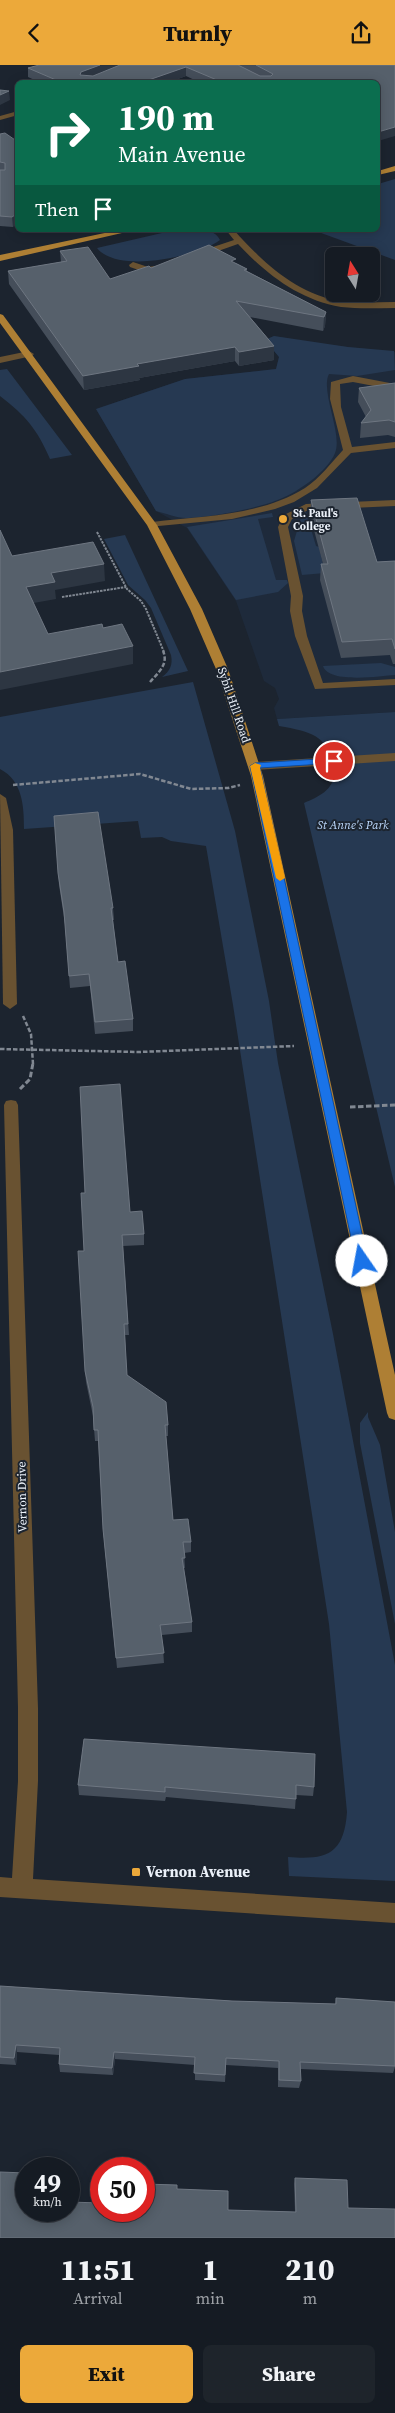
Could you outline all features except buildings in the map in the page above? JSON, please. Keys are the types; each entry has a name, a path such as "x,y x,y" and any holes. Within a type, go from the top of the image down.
{"main road":[{"path":"380,172 395,168"},
{"path":"0,258 122,232"},
{"name":"Sybil Hill Road","path":"0,317 29,354 152,525 209,637 228,683 255,766 395,1413"}],"street":[{"path":"0,118 15,114"},
{"path":"232,232 260,263 275,275 328,301 341,304 395,305"},
{"path":"186,259 239,241"},
{"path":"133,265 147,270 168,266"},
{"path":"0,360 29,354"},
{"path":"348,450 338,416 334,389 336,382 353,379 395,387"},
{"path":"152,525 206,519 282,504 309,489 348,450 395,445"},
{"path":"395,503 306,507 288,517 283,527 298,596 296,611 301,635 319,687 395,683"},
{"path":"255,766 395,757"},
{"path":"0,798 7,830 10,1004"},
{"name":"Vernon Drive","path":"11,1105 28,1708 28,1790 22,1888"},
{"path":"0,1887 395,1913"}],"path":[{"path":"97,532 126,587 146,609 165,655 166,661 163,667 150,682"},
{"path":"62,597 126,587"},
{"path":"9,785 140,774 192,789 228,788 244,785"},
{"path":"10,1004 13,1009 28,1019 31,1026 32,1048 32,1073 29,1081 16,1092 11,1105"},
{"path":"0,1049 32,1048 88,1051 230,1050 316,1044"},
{"path":"330,1109 376,1104 395,1105"}],"shaded area":[{"name":"St. Paul's College","path":"274,336 320,344 395,352 395,712 277,719 274,708 279,699 275,688 264,681 236,601 187,528 156,511 96,409 185,379 276,369 279,357 265,340"}],"green space":[{"path":"395,179 395,260 380,255 380,247 359,247 318,232 380,232 380,183"},
{"path":"166,232 212,232 220,240 194,252 157,260 121,260 107,256 97,248"},
{"path":"274,336 348,347 394,351 395,370 357,376 329,374 327,391 336,435 337,445 335,453 319,474 295,491 260,506 196,518 182,518 156,511 96,409 185,379 276,369 279,357 265,340"},
{"path":"7,369 72,455 50,459 30,424 0,396 0,370"},
{"path":"306,512 316,546 319,547 325,573 302,575 294,541 302,514"},
{"path":"272,513 273,517 258,519 276,580 287,580 288,583 278,592 236,600 187,527"},
{"path":"125,535 188,671 162,677 170,667 172,662 171,655 151,608 128,585 104,539"},
{"path":"381,663 395,667 395,675 344,677 327,672 323,666"},
{"path":"193,682 235,831 395,1665 395,1881 289,1876 288,1857 301,1858 323,1855 331,1852 337,1846 342,1838 347,1812 329,1624 233,1005 206,846 171,841 162,837 141,838 138,821 24,829 21,795 18,787 8,774 0,769 0,717"},
{"name":"St Anne's Park","path":"395,712 395,1187 304,803 324,792 331,784 334,773 338,771 334,759 324,743 310,734 279,726 277,719"},
{"path":"368,1412 368,1417 380,1445 395,1532 395,1624 360,1443 360,1423"}],"slow traffic":[{"path":"257,765 255,766 280,878"}],"place":[{"name":"St. Paul's College","path":"283,519"},
{"name":"Vernon Avenue","path":"136,1872"}],"route":[{"path":"334,761 255,766 283,888 362,1261"}]}
